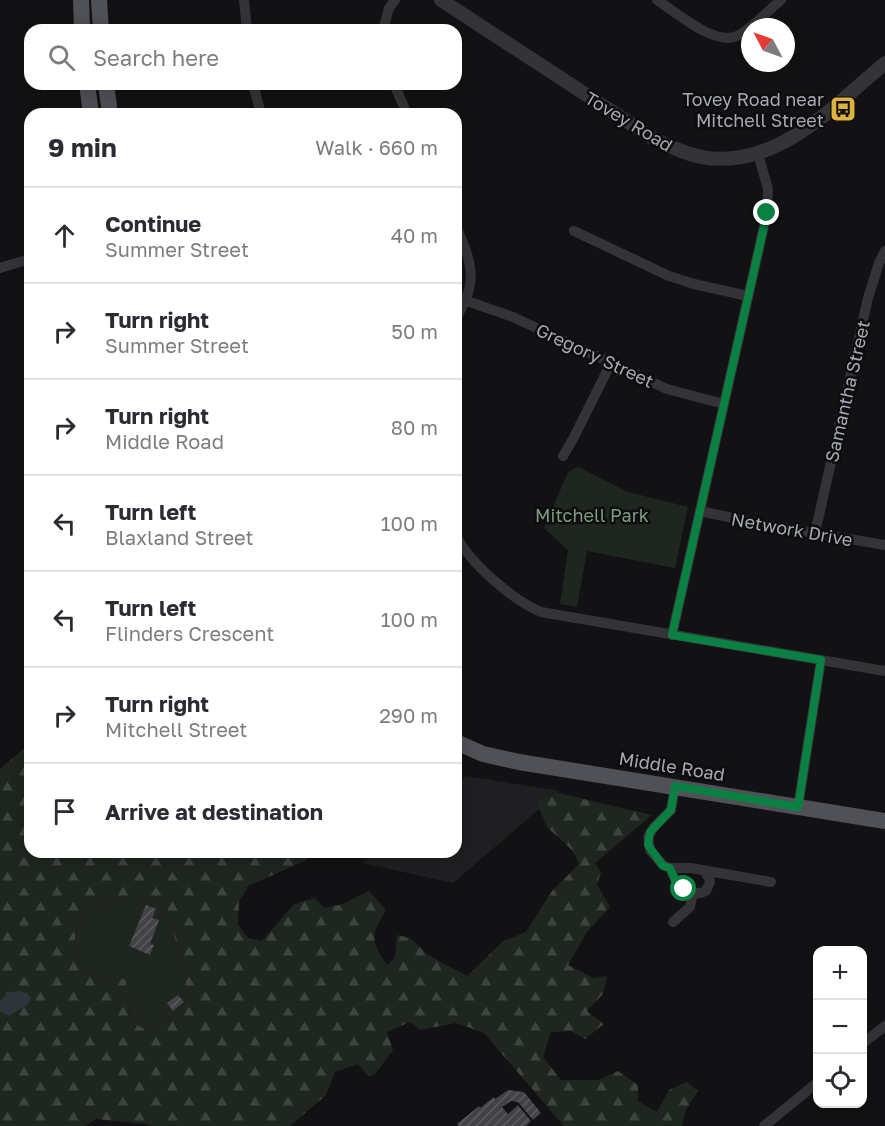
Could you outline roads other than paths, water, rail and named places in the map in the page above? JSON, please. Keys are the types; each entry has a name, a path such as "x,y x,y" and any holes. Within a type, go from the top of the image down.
{"main road":[{"path":"81,0 82,24"},
{"path":"99,0 101,24"},
{"path":"88,90 90,108"},
{"path":"107,90 109,108"},
{"name":"Middle Road","path":"462,745 483,754 519,762 885,821"}],"street":[{"path":"244,0 246,24"},
{"path":"384,24 389,8 395,0"},
{"name":"Tovey Road","path":"441,0 654,139 682,152 708,158 758,154 784,142 808,127 885,63"},
{"path":"657,0 711,35 724,39 737,36 781,0"},
{"path":"255,90 259,108"},
{"path":"397,90 404,108"},
{"path":"672,635 767,213 768,189 758,154"},
{"path":"574,231 669,276 748,296"},
{"path":"462,240 467,252 471,275 467,301 462,309"},
{"name":"Samantha Street","path":"815,533 868,298 885,251"},
{"path":"0,268 24,261"},
{"name":"Gregory Street","path":"467,301 513,317 667,389 724,404"},
{"path":"563,456 611,363"},
{"name":"Network Drive","path":"700,511 885,545"},
{"path":"462,544 472,560 526,606 540,612 885,671"},
{"path":"798,807 821,660"},
{"path":"675,786 671,810 654,826 648,837 650,850 663,866 771,882"},
{"path":"670,868 678,884 693,893 701,893 708,887 709,878 704,871"},
{"path":"673,921 690,907 693,893"},
{"path":"867,1040 885,1026"},
{"path":"764,1126 813,1086"}],"place":[{"name":"Tovey Road near Mitchell Street","path":"843,109"}],"park label":[{"name":"Mitchell Park","path":"592,515"}]}
